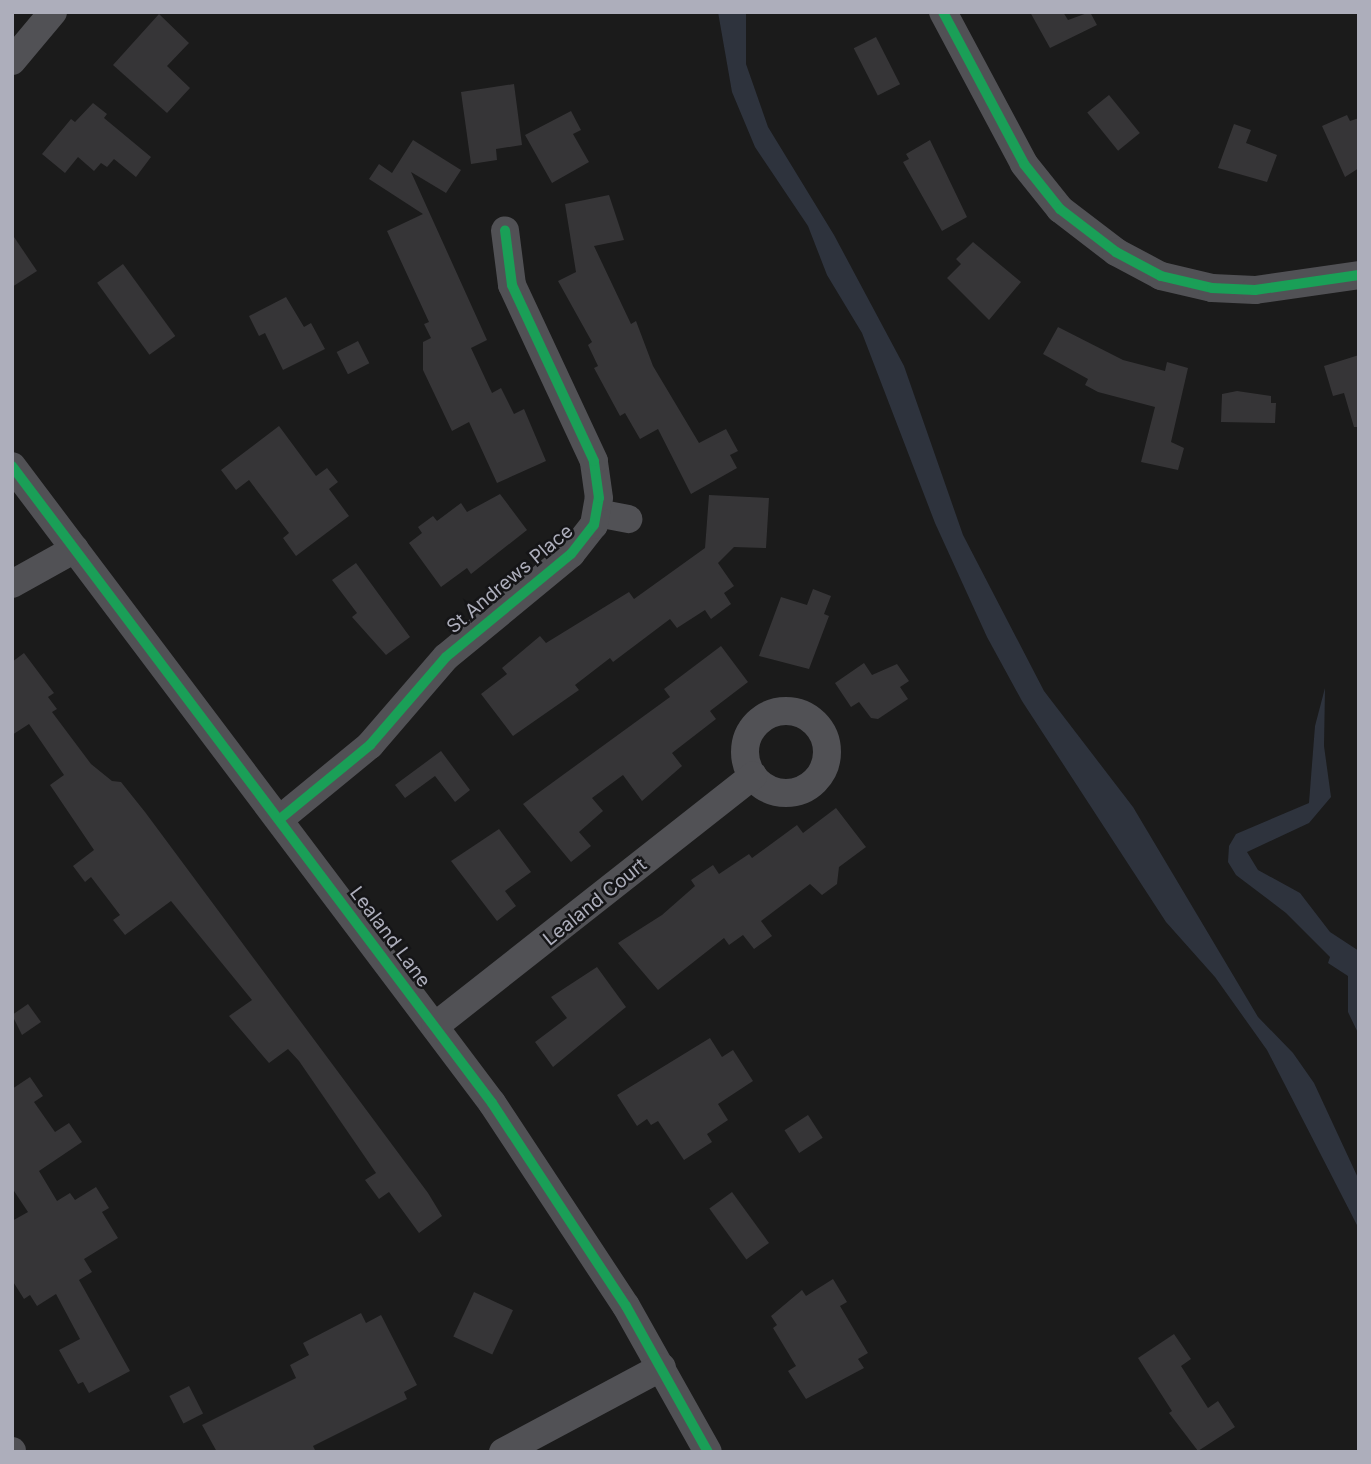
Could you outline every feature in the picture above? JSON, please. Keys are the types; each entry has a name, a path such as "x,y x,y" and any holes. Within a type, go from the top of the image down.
{"street":[{"path":"12,61 52,12"},
{"path":"943,12 1032,175 1060,209 1116,253 1161,276 1212,288 1255,290 1359,275"},
{"path":"505,230 512,285 594,461 597,513 628,519"},
{"name":"Lealand Lane","path":"12,466 435,1026 537,1169 662,1367 708,1452"},
{"name":"St Andrews Place","path":"279,819 370,745 446,657 571,554 589,535 597,513"},
{"path":"12,584 75,549"},
{"name":"Lealand Court","path":"435,1026 753,776"},
{"path":"503,1452 662,1367"}],"shaded area":[{"path":"718,12 746,12 746,64 768,127 834,235 904,366 963,535 1044,691 1133,807 1258,1017 1293,1053 1314,1083 1359,1180 1359,1229 1267,1050 1215,977 1166,922 1022,701 987,637 935,523 862,333 827,275 808,226 755,147 732,92"},
{"path":"1325,688 1324,746 1331,797 1309,823 1247,852 1258,870 1300,893 1330,932 1359,951 1359,1035 1348,1012 1348,976 1328,963 1330,957 1286,913 1236,875 1228,862 1229,846 1236,834 1309,803 1315,726"}],"building":[{"path":"1030,12 1063,12 1068,20 1090,12 1097,25 1050,48"},
{"path":"159,14 189,43 167,66 190,88 167,113 113,65"},
{"path":"876,37 900,84 878,96 854,48"},
{"path":"514,84 522,145 496,149 497,160 471,164 461,92"},
{"path":"1109,95 1140,133 1118,151 1087,113"},
{"path":"93,103 107,114 104,118 151,157 136,177 114,159 107,167 101,163 94,171 78,157 65,173 42,154 71,119 75,122"},
{"path":"571,111 581,130 573,134 589,162 552,183 525,135"},
{"path":"1347,115 1350,121 1359,118 1359,168 1345,177 1322,126"},
{"path":"1234,124 1251,130 1246,143 1277,155 1267,182 1218,168"},
{"path":"413,140 461,170 446,193 411,172 487,340 471,348 492,393 501,388 514,414 524,409 546,461 497,483 469,422 452,431 423,370 423,342 431,338 424,324 429,322 387,231 423,214 369,179 379,164 392,173"},
{"path":"930,140 967,217 942,231 903,162 909,159 906,154"},
{"path":"609,195 624,240 594,246 631,324 636,321 653,366 699,443 726,429 738,451 730,455 737,468 691,494 658,429 640,439 625,413 620,416 594,368 598,366 588,345 592,342 558,281 576,272 565,204"},
{"path":"12,234 37,271 12,287"},
{"path":"973,242 1021,282 989,320 947,278 961,264 956,259"},
{"path":"123,264 175,336 149,355 97,283"},
{"path":"286,297 304,327 311,323 325,349 283,370 265,333 259,336 249,316"},
{"path":"1058,327 1123,360 1165,371 1167,362 1188,368 1171,442 1184,448 1178,470 1141,462 1155,407 1098,392 1085,385 1088,379 1043,354"},
{"path":"358,341 369,363 348,374 337,352"},
{"path":"1359,355 1359,427 1354,427 1344,393 1333,396 1324,366"},
{"path":"1237,391 1271,396 1271,403 1276,403 1275,423 1221,422 1222,394"},
{"path":"279,426 316,476 327,468 338,482 329,489 349,516 296,556 283,538 289,533 249,480 236,490 221,470"},
{"path":"500,494 527,530 471,574 467,568 441,587 409,543 422,533 418,527 433,516 437,521 461,503 467,512"},
{"path":"709,495 769,498 766,548 734,547 718,563 734,586 724,593 731,604 711,619 705,610 677,628 670,619 613,662 610,658 575,685 579,690 513,736 481,694 507,674 502,668 540,636 546,643 629,592 634,599 705,548"},
{"path":"356,563 410,637 386,655 352,617 357,613 332,580"},
{"path":"813,589 831,596 824,614 829,616 809,669 759,656 781,597 807,605"},
{"path":"721,646 748,682 710,711 716,719 672,753 682,766 642,801 623,775 592,798 603,811 579,832 591,846 571,862 523,804 670,697 664,689"},
{"path":"24,653 54,693 48,697 57,709 52,712 91,764 112,781 121,782 145,812 428,1193 442,1216 419,1233 389,1192 379,1199 365,1180 376,1173 299,1061 288,1049 269,1063 229,1016 252,1000 171,901 125,935 113,920 120,915 91,877 85,882 73,866 94,850 50,785 64,775 29,724 12,735 12,662"},
{"path":"864,663 872,675 897,664 909,681 900,687 908,699 878,719 871,718 859,702 851,707 835,683"},
{"path":"441,751 470,790 455,802 435,776 405,798 395,785"},
{"path":"836,808 866,847 839,867 837,884 822,895 810,884 761,921 772,936 754,949 743,935 729,945 724,938 658,990 618,943 662,915 695,886 691,880 713,865 719,874 749,854 752,858 797,825 803,833"},
{"path":"499,829 531,872 505,891 516,906 497,921 451,861"},
{"path":"597,967 626,1007 553,1067 535,1042 567,1018 551,997"},
{"path":"28,1004 41,1022 22,1035 12,1015"},
{"path":"710,1038 722,1057 733,1050 753,1081 718,1104 728,1120 707,1134 712,1142 684,1160 658,1121 651,1125 647,1119 637,1126 617,1095"},
{"path":"30,1077 43,1096 34,1102 55,1132 69,1123 82,1142 39,1171 57,1201 70,1193 75,1200 96,1187 109,1208 102,1212 118,1238 84,1259 92,1272 79,1280 130,1371 89,1393 83,1382 78,1384 59,1350 80,1339 56,1294 37,1306 30,1295 24,1299 12,1280 12,1221 28,1212 12,1188 12,1089"},
{"path":"808,1115 823,1138 799,1153 785,1130"},
{"path":"732,1192 769,1243 746,1259 709,1208"},
{"path":"833,1279 847,1302 840,1306 868,1353 858,1359 864,1368 806,1399 788,1371 796,1366 773,1328 777,1325 771,1316 802,1290 806,1296"},
{"path":"474,1292 513,1310 492,1355 453,1336"},
{"path":"361,1313 366,1323 381,1315 417,1385 404,1392 407,1399 313,1446 316,1452 217,1452 202,1425 296,1378 290,1365 309,1355 303,1343"},
{"path":"1174,1334 1191,1359 1181,1366 1208,1408 1218,1401 1235,1427 1198,1451 1169,1413 1172,1411 1138,1358"},
{"path":"189,1386 203,1414 183,1424 169,1396"}],"cycle path":[{"path":"943,12 1024,164 1060,209 1116,252 1161,276 1212,288 1255,290 1359,275"},
{"path":"280,819 370,745 446,657 571,554 594,525 599,498 594,461 512,285 505,230"},
{"path":"12,466 492,1103 626,1306 708,1452"}]}
